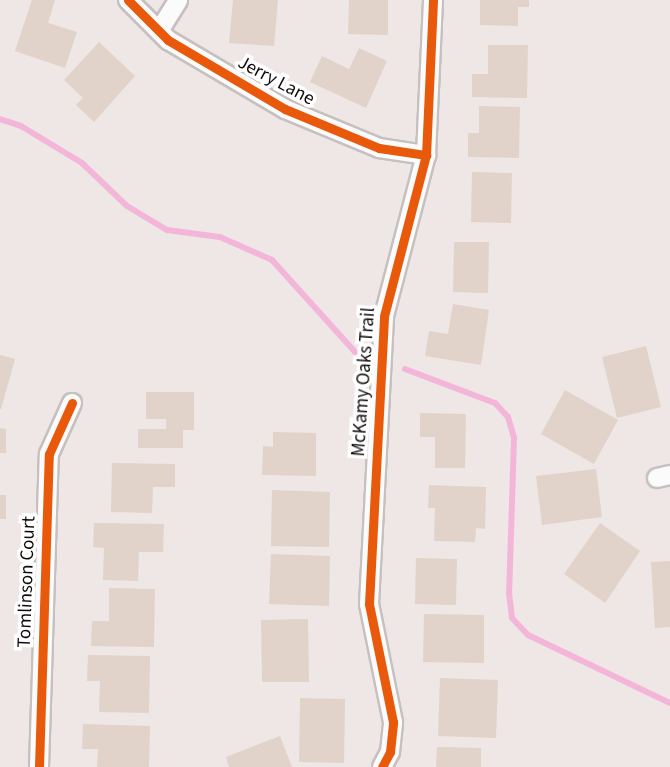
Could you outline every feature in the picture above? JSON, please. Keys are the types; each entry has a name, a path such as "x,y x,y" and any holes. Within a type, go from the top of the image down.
{"street":[{"name":"Jerry Lane","path":"128,0 159,31 285,109 379,148 426,155"},
{"path":"159,31 178,0"},
{"name":"McKamy Oaks Trail","path":"382,767 390,752 393,722 369,604 384,316 393,269 415,211 426,155 433,0"},
{"name":"Tomlinson Court","path":"39,767 49,454 72,403"}],"building":[{"path":"32,0 55,0 48,23 77,32 65,68 15,51"},
{"path":"233,0 278,0 274,46 229,43"},
{"path":"349,0 388,0 388,35 348,34"},
{"path":"480,0 529,0 529,7 518,7 518,26 480,25"},
{"path":"99,42 135,76 94,122 76,105 83,98 64,80"},
{"path":"488,45 528,45 527,98 472,97 472,74 488,74"},
{"path":"359,48 387,61 366,108 310,82 322,56 349,69"},
{"path":"479,106 520,107 519,158 468,157 468,133 479,133"},
{"path":"472,172 512,173 511,223 471,222"},
{"path":"454,242 489,242 488,293 453,292"},
{"path":"453,304 489,310 481,365 425,356 429,331 448,334"},
{"path":"646,346 661,407 617,418 602,357"},
{"path":"0,355 15,359 1,409 0,409"},
{"path":"565,390 618,420 594,464 541,434"},
{"path":"146,392 194,392 194,430 183,430 183,448 138,448 138,429 166,429 166,419 146,419"},
{"path":"420,413 466,414 465,468 435,468 435,437 420,437"},
{"path":"0,428 6,429 6,453 0,453"},
{"path":"273,432 316,433 316,476 262,475 263,446 273,447"},
{"path":"112,463 175,464 175,487 153,487 152,513 111,512"},
{"path":"596,469 602,517 542,525 536,476"},
{"path":"429,485 486,487 485,529 476,528 475,542 434,541 435,508 428,508"},
{"path":"272,490 330,492 329,547 271,546"},
{"path":"0,495 6,495 6,519 0,519"},
{"path":"94,523 164,524 163,552 139,552 138,581 103,580 104,548 93,547"},
{"path":"600,523 640,551 605,603 564,574"},
{"path":"271,554 330,556 329,606 269,604"},
{"path":"416,558 457,559 456,605 415,604"},
{"path":"670,561 670,627 655,628 651,562"},
{"path":"109,588 155,589 154,647 91,646 92,621 109,621"},
{"path":"424,614 484,615 484,663 423,662"},
{"path":"308,619 309,682 262,682 261,620"},
{"path":"88,655 150,656 149,713 99,712 100,681 87,681"},
{"path":"440,678 498,680 496,738 438,736"},
{"path":"300,698 345,699 344,763 299,762"},
{"path":"83,724 150,726 149,767 97,767 98,749 82,749"},
{"path":"280,736 292,767 229,767 226,757"},
{"path":"437,747 481,748 481,767 436,767"}],"waterway":[{"path":"0,119 21,126 82,163 127,206 167,230 220,237 272,260 355,352"},
{"path":"405,369 495,403 508,417 514,438 509,593 512,618 528,635 670,703"}],"cycle path":[{"path":"128,0 168,40 285,109 379,148 426,155"},
{"path":"382,767 390,752 393,722 369,604 384,316 426,155 433,0"},
{"path":"39,767 49,454 72,403"}]}
